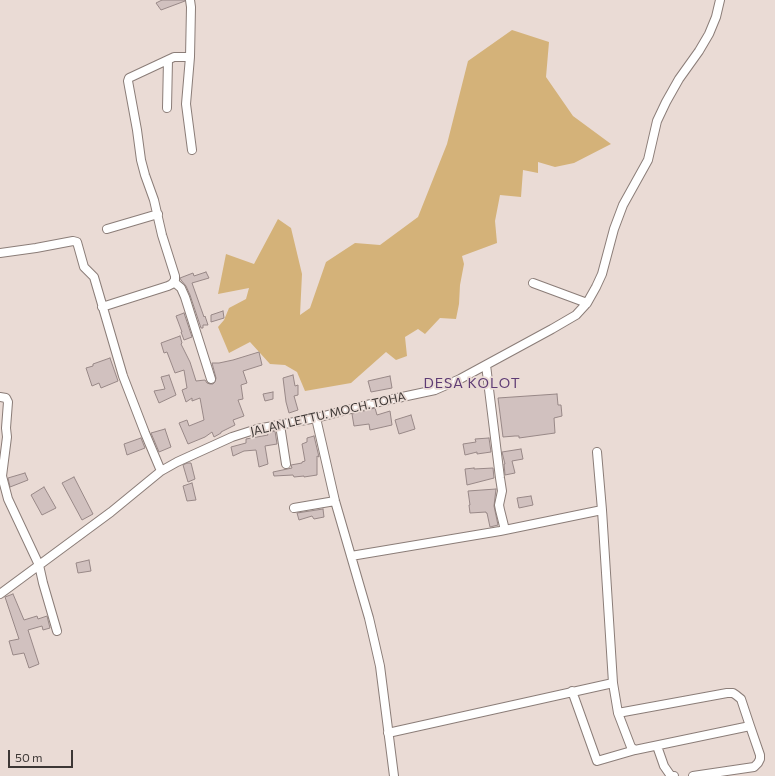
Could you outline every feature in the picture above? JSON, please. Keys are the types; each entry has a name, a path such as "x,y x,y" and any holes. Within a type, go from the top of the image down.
{"street":[{"path":"190,0 190,57 186,104 192,150"},
{"name":"JALAN LETTU. MOCH. TOHA","path":"0,594 111,512 161,471 196,453 232,437 257,429 316,418 374,403 435,390 460,379 576,315 588,304 602,274 614,229 623,205 648,160 657,121 679,79 709,34 716,17 720,0"},
{"path":"102,307 168,286 174,282 175,276 162,235 154,200 141,160 128,79 168,60 190,57"},
{"path":"167,108 168,60"},
{"path":"108,229 158,214"},
{"path":"0,253 73,241 76,242 84,267 94,277 123,376 161,471"},
{"path":"174,282 181,288 185,297 211,379"},
{"path":"533,282 588,304"},
{"path":"486,365 502,492 499,505 505,530"},
{"path":"0,397 6,398 8,402 6,416 7,437 2,476 8,499 39,566 57,631"},
{"path":"316,418 335,501 369,618 380,666 394,776"},
{"path":"280,425 286,464"},
{"path":"597,452 613,683 618,713 631,747 635,750"},
{"path":"294,508 335,501"},
{"path":"351,556 505,530 602,510"},
{"path":"388,733 613,683"},
{"path":"572,691 597,761 635,750 750,726"},
{"path":"618,713 732,693 741,699 760,756 758,763 754,767 721,774 693,776"},
{"path":"657,746 664,766 671,776 674,776"}],"shaded area":[{"path":"512,30 549,42 546,77 573,116 611,144 574,163 555,167 538,162 538,173 523,170 521,197 500,195 495,221 497,243 462,256 464,264 456,319 440,318 425,334 418,329 405,337 407,356 396,360 386,352 351,383 305,391 297,372 285,365 270,364 250,342 229,353 218,327 224,320 229,308 246,299 249,288 218,294 226,254 254,264 278,219 291,228 302,274 300,315 310,308 326,262 355,243 380,245 418,217 447,144 468,61"}],"building":[{"path":"162,0 185,1 161,10 156,3"},
{"path":"206,272 209,278 192,283 208,325 203,325 203,328 201,328 190,295 180,278 193,273 194,276"},
{"path":"223,311 224,318 211,322 211,315"},
{"path":"184,313 192,337 184,340 176,316"},
{"path":"180,336 181,344 190,362 196,381 205,380 210,384 215,382 216,378 212,363 233,360 259,352 262,365 243,371 247,383 241,385 243,399 238,400 244,416 233,420 235,425 214,437 212,432 205,437 188,444 179,423 187,420 189,426 204,420 200,398 192,401 192,398 186,402 182,390 187,388 184,370 175,373 167,352 164,353 161,343"},
{"path":"110,358 118,381 101,388 99,383 92,386 86,368"},
{"path":"169,375 176,395 159,403 154,391 165,389 161,377"},
{"path":"293,375 295,386 298,385 298,395 294,396 298,410 289,413 283,378"},
{"path":"390,376 392,388 371,392 368,381"},
{"path":"273,392 273,399 265,401 263,394"},
{"path":"557,394 558,405 561,405 562,416 554,418 555,433 519,438 519,436 503,437 498,398"},
{"path":"375,408 377,415 390,411 392,425 370,430 369,424 354,426 352,414"},
{"path":"411,415 415,429 399,434 395,420"},
{"path":"165,429 171,447 159,452 151,433"},
{"path":"275,431 277,444 265,446 268,464 259,467 256,450 244,451 233,456 231,447 246,443 246,439 268,435 267,433"},
{"path":"314,436 319,457 317,456 317,475 304,477 294,477 293,475 274,476 273,472 292,468 291,465 305,461 302,444 307,442 307,438"},
{"path":"141,438 145,448 127,455 124,444"},
{"path":"489,438 491,452 477,454 477,452 465,455 463,444 476,442 475,439"},
{"path":"521,449 523,459 512,461 515,473 505,475 505,464 502,452"},
{"path":"191,463 195,479 188,482 183,465"},
{"path":"493,468 494,478 467,485 465,469"},
{"path":"25,473 28,480 10,487 8,478"},
{"path":"74,477 93,514 82,520 62,483"},
{"path":"192,483 196,500 187,501 183,486"},
{"path":"44,487 56,508 42,515 31,495"},
{"path":"496,489 494,506 498,525 490,527 486,512 470,513 468,491"},
{"path":"531,496 533,505 519,508 517,498"},
{"path":"323,509 324,517 314,519 312,516 299,520 297,513"},
{"path":"89,560 91,571 78,573 76,563"},
{"path":"13,594 24,620 37,616 38,619 47,616 50,628 43,630 42,626 28,630 39,664 29,668 24,653 13,655 9,641 19,639 5,597"}],"district":[{"name":"DESA KOLOT","path":"472,383"}]}
